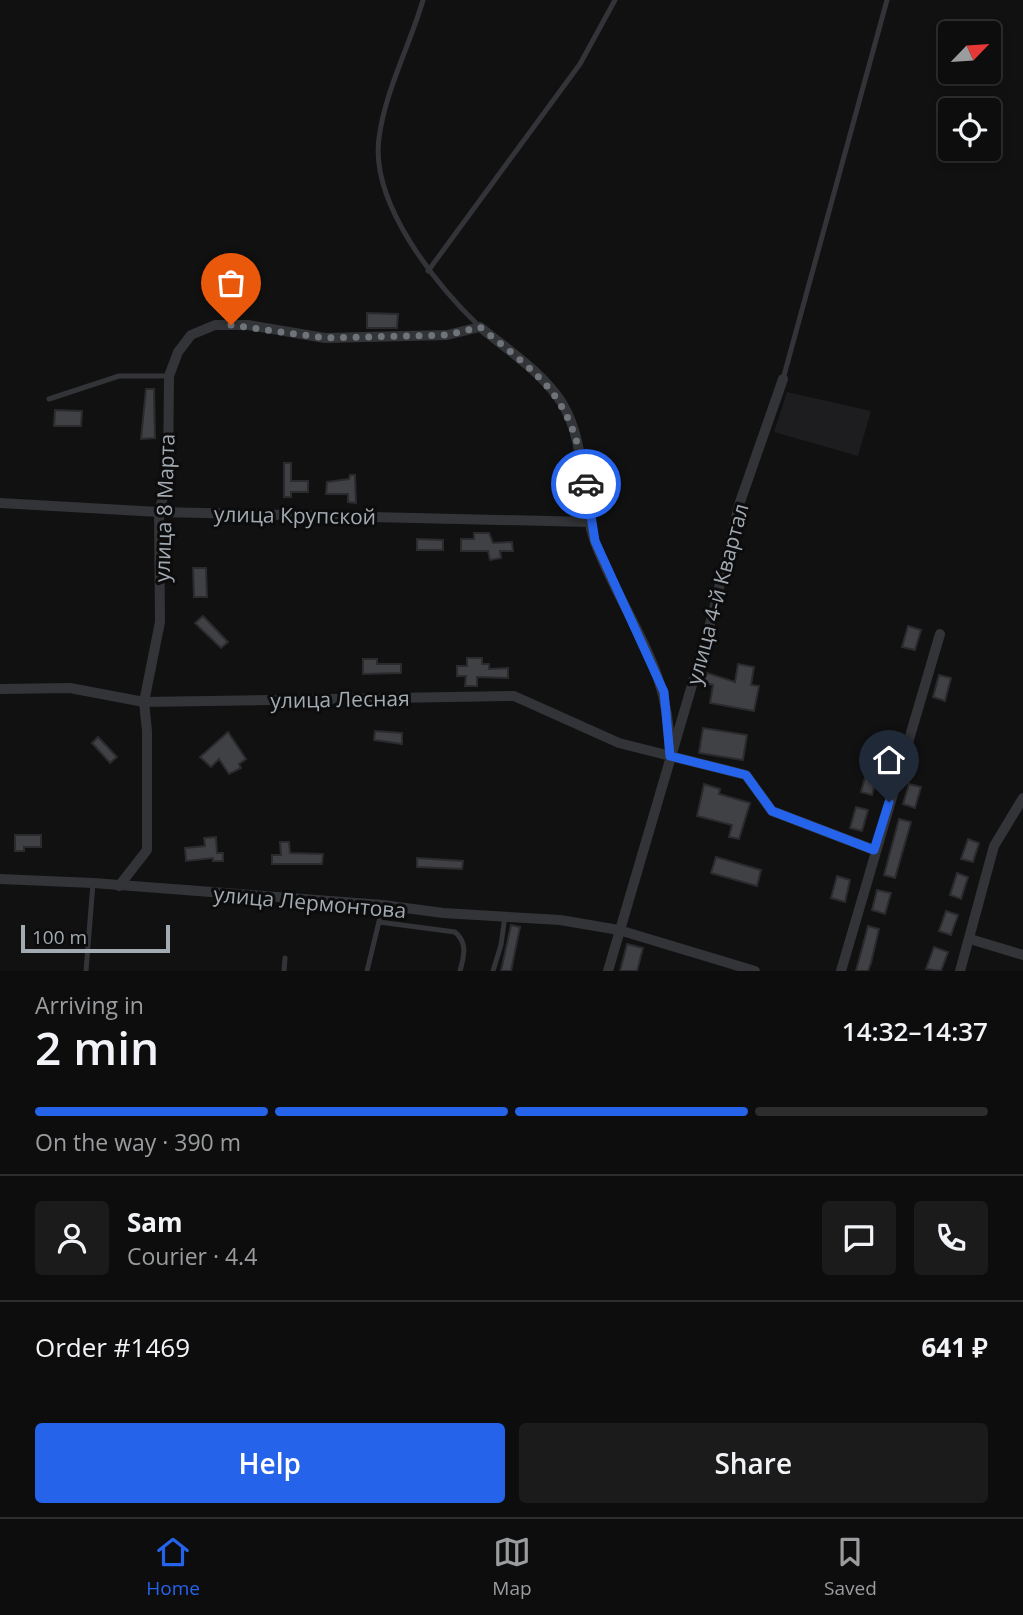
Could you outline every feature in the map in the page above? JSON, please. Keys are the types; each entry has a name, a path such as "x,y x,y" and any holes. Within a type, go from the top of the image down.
{"street":[{"name":"улица 8 Марта","path":"119,886 147,850 147,731 144,702 160,622 159,512 168,479 169,376 178,352 191,335 215,326 248,325 325,338 447,335 480,327"},
{"path":"480,327 539,376 563,405 583,466 595,541 664,692 670,756"},
{"name":"улица 4-й Квартал","path":"608,971 712,617 739,505 783,379"},
{"name":"улица Крупской","path":"0,503 159,512 590,523"},
{"path":"841,971 874,850 940,634"},
{"name":"улица Лесная","path":"0,688 70,688 144,702 514,696 606,738 746,775 772,811 874,850"},
{"path":"960,971 994,846 1023,798"},
{"name":"улица Лермонтова","path":"0,879 93,883 383,905 426,912 570,922 619,930"},
{"path":"619,930 755,971"},
{"path":"970,939 1023,955"}],"lane":[{"path":"423,0 382,122 378,148 391,201 411,246 428,271 480,327"},
{"path":"428,271 580,64 615,0"},
{"path":"783,379 887,0"},
{"path":"49,398 119,376 169,376"},
{"path":"86,971 93,883"},
{"path":"367,971 383,905"},
{"path":"493,971 501,945 505,916"},
{"path":"379,922 455,932 465,950 460,971"},
{"path":"284,971 285,958"}],"shaded area":[{"path":"787,392 871,411 858,456 774,432"}],"building":[{"path":"367,313 398,314 397,328 367,328"},
{"path":"146,389 154,389 155,438 141,439"},
{"path":"55,410 82,411 81,426 54,426"},
{"path":"284,463 291,463 291,481 308,481 308,492 291,492 291,497 284,497"},
{"path":"350,475 355,475 356,503 348,502 348,494 326,494 327,482 349,479"},
{"path":"474,533 489,533 493,543 512,542 513,551 500,551 501,558 490,560 488,551 461,551 461,539 474,539"},
{"path":"417,539 443,540 443,550 417,550"},
{"path":"193,568 206,568 207,597 194,597"},
{"path":"203,616 228,642 221,648 195,623"},
{"path":"908,626 921,630 915,650 902,647"},
{"path":"467,658 482,658 482,664 489,664 489,669 508,668 508,678 477,677 477,686 465,686 466,676 457,676 457,666 467,666"},
{"path":"363,659 377,659 377,664 401,664 401,673 363,674"},
{"path":"738,664 754,667 751,685 759,686 754,711 710,703 713,685 701,682 704,672 735,682"},
{"path":"939,675 951,678 945,701 933,697"},
{"path":"703,728 747,735 743,760 699,753"},
{"path":"375,731 402,733 402,744 374,740"},
{"path":"228,732 246,759 239,764 241,768 229,774 219,759 211,767 200,757"},
{"path":"98,737 117,757 110,763 92,743"},
{"path":"876,737 887,740 872,795 861,792"},
{"path":"704,784 720,789 719,794 750,803 739,839 729,837 732,825 697,816"},
{"path":"909,784 921,787 915,808 903,804"},
{"path":"856,807 868,810 862,831 850,828"},
{"path":"899,819 911,822 895,878 884,875"},
{"path":"15,835 41,835 41,847 24,847 24,851 15,851"},
{"path":"216,837 217,853 223,853 223,861 213,861 213,858 186,861 185,848 205,846 204,838"},
{"path":"968,839 979,843 973,862 961,859"},
{"path":"280,842 289,842 290,853 323,854 322,864 272,864 272,855 281,855"},
{"path":"716,857 761,870 757,886 711,873"},
{"path":"417,858 463,861 462,869 417,867"},
{"path":"957,873 968,877 961,899 950,895"},
{"path":"837,876 850,880 845,902 831,898"},
{"path":"877,890 891,893 885,914 872,910"},
{"path":"946,911 958,915 951,935 939,931"},
{"path":"511,925 520,927 511,971 501,971"},
{"path":"868,926 879,929 871,963 868,971 856,971"},
{"path":"627,944 643,948 637,971 620,971"},
{"path":"934,947 948,952 941,971 926,969"}],"way so far":[{"path":"231,325 248,325 325,338 447,335 480,327 539,376 563,405 579,451 586,484"}],"route":[{"path":"586,484 590,523 595,541 631,614 664,692 670,732 670,756 746,775 752,779 772,811 874,850 889,802"}]}
